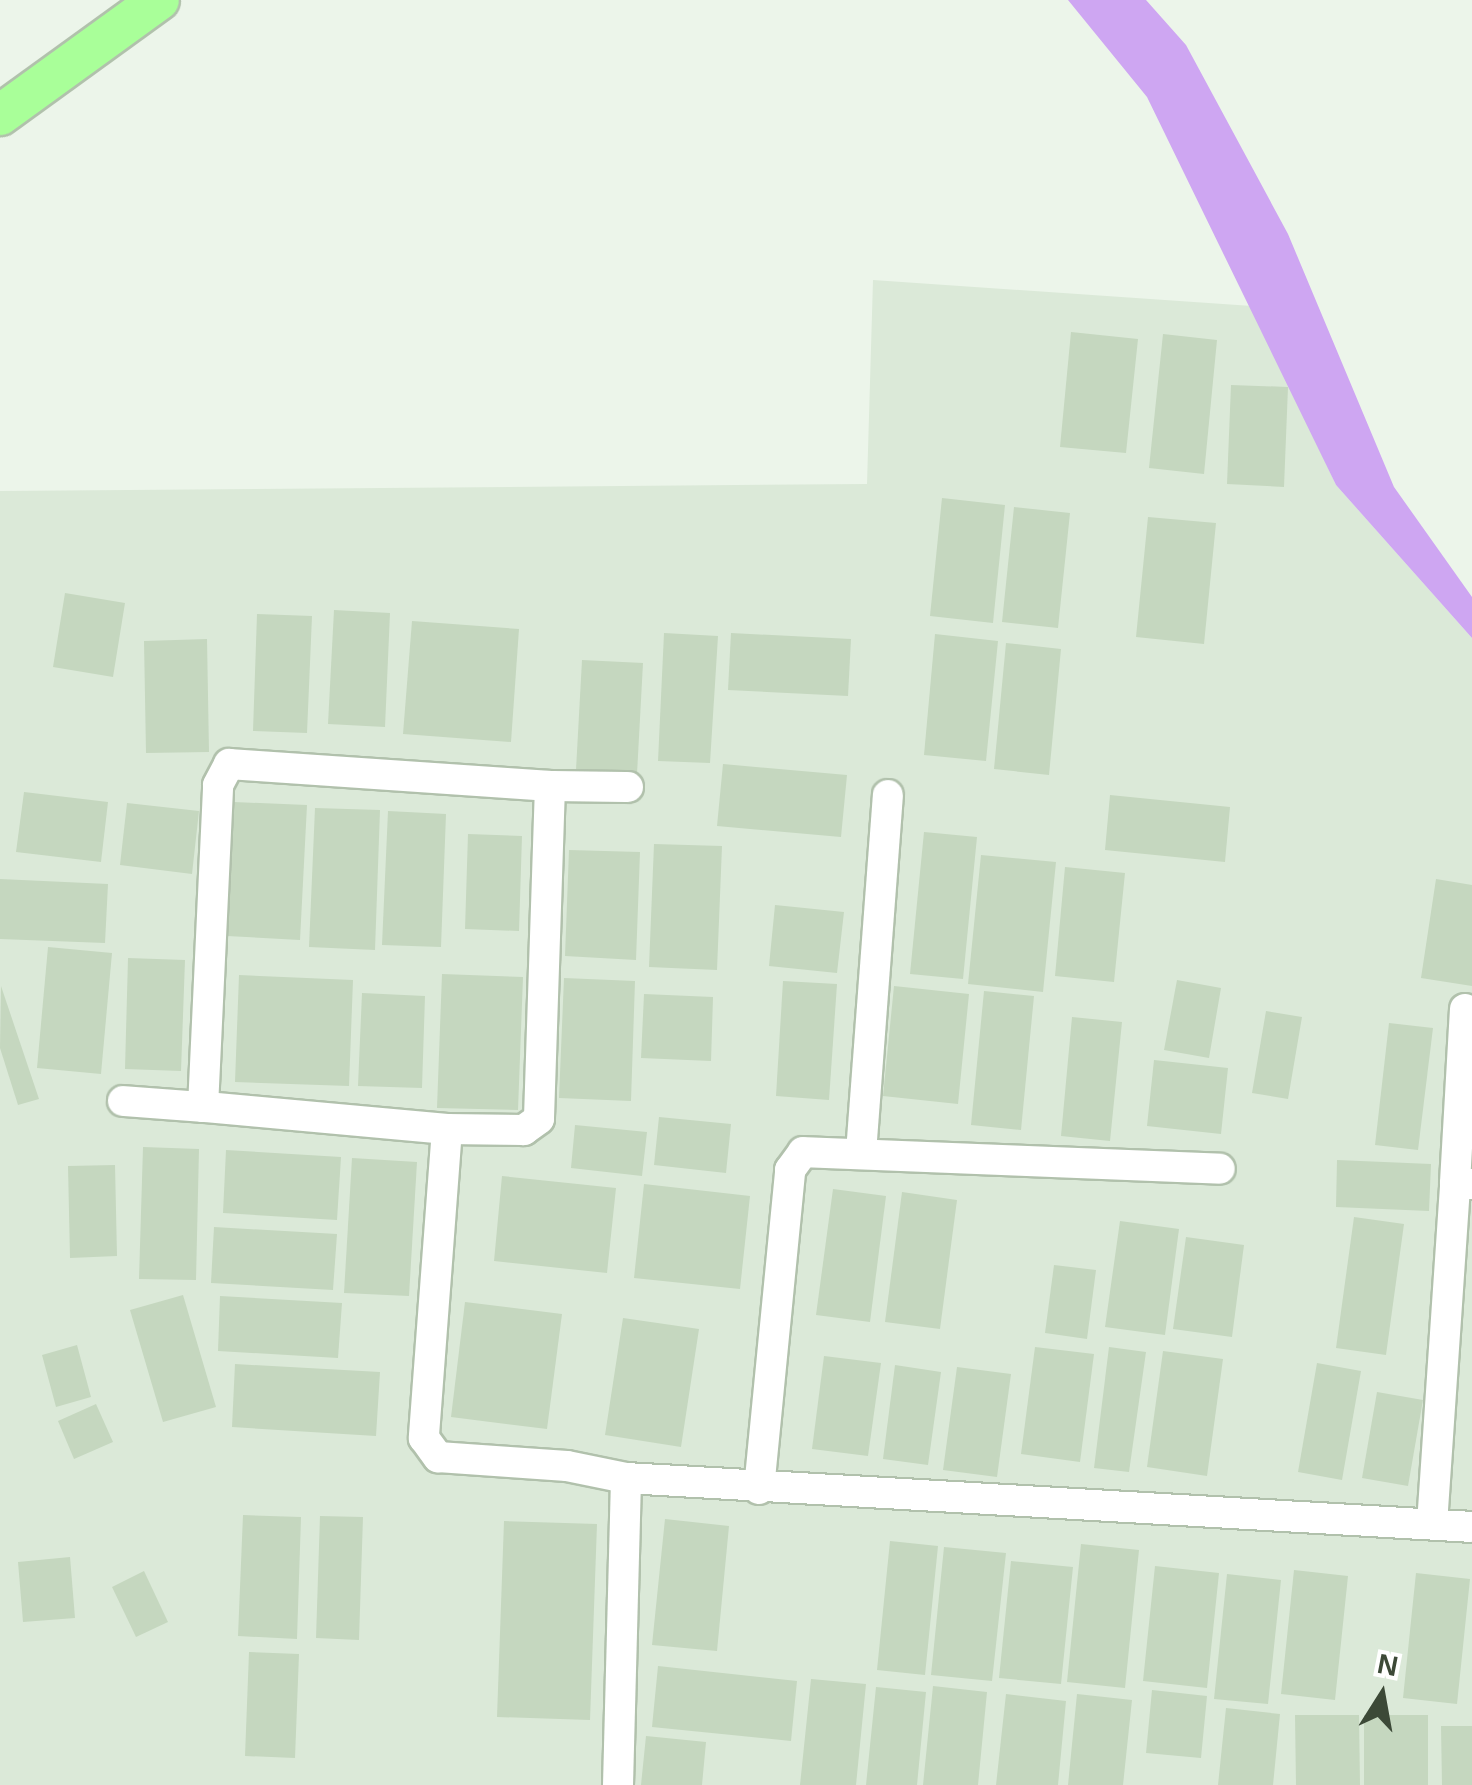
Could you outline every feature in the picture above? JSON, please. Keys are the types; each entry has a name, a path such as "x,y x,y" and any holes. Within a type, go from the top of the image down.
{"main road":[{"path":"0,115 160,0"}],"street":[{"path":"203,1107 218,785 230,764 550,786 628,787"},
{"path":"123,1101 447,1129 524,1130 539,1119 550,786"},
{"path":"861,1153 888,795"},
{"path":"1432,1524 1463,1184 1464,1010"},
{"path":"447,1129 424,1438 438,1457 567,1466 626,1478 759,1489 1472,1527"},
{"path":"759,1489 790,1170 803,1152 1220,1169"},
{"path":"618,1785 626,1478"}],"shaded area":[{"path":"1068,0 1146,0 1186,45 1288,234 1394,487 1472,597 1472,638 1336,485 1147,97"},
{"path":"873,280 1252,306 1336,485 1472,638 1472,1785 0,1785 0,491 867,484"}],"building":[{"path":"1071,332 1138,339 1126,453 1060,447"},
{"path":"1163,334 1217,340 1204,474 1149,468"},
{"path":"1231,385 1288,387 1284,487 1227,484"},
{"path":"942,498 1005,505 993,623 930,616"},
{"path":"1014,507 1070,513 1058,628 1002,622"},
{"path":"1148,517 1216,523 1204,644 1136,637"},
{"path":"65,593 125,603 113,677 53,667"},
{"path":"334,610 390,613 385,727 328,724"},
{"path":"257,614 312,616 307,733 253,731"},
{"path":"412,621 519,629 511,742 403,734"},
{"path":"664,633 718,636 710,763 658,761"},
{"path":"731,633 851,639 848,696 728,690"},
{"path":"935,634 998,641 986,761 924,755"},
{"path":"207,639 209,752 146,753 144,641"},
{"path":"1006,643 1061,649 1049,775 994,769"},
{"path":"582,660 643,663 637,774 576,770"},
{"path":"723,764 847,775 841,837 717,826"},
{"path":"24,792 108,802 101,862 16,852"},
{"path":"1110,795 1230,807 1225,862 1105,850"},
{"path":"234,802 307,805 300,940 227,936"},
{"path":"127,803 199,811 192,874 120,865"},
{"path":"315,808 380,810 375,950 309,947"},
{"path":"388,811 446,814 441,947 382,945"},
{"path":"924,832 977,837 963,979 910,974"},
{"path":"468,834 522,836 519,931 465,929"},
{"path":"654,844 722,846 717,970 649,967"},
{"path":"569,850 640,852 636,960 565,956"},
{"path":"981,855 1056,862 1043,992 968,984"},
{"path":"1065,867 1125,873 1114,982 1055,976"},
{"path":"0,879 108,884 105,943 0,939"},
{"path":"1436,879 1472,885 1472,986 1421,978"},
{"path":"775,905 844,912 837,973 769,966"},
{"path":"48,947 112,953 101,1074 37,1068"},
{"path":"128,958 185,960 181,1071 125,1069"},
{"path":"442,974 523,977 518,1110 437,1108"},
{"path":"239,975 353,980 349,1086 235,1082"},
{"path":"564,978 635,981 631,1101 559,1098"},
{"path":"1177,980 1221,988 1209,1058 1164,1050"},
{"path":"783,981 837,984 829,1100 776,1096"},
{"path":"1,986 39,1099 18,1105 0,1048"},
{"path":"894,986 969,994 958,1104 883,1096"},
{"path":"984,991 1034,996 1021,1130 971,1125"},
{"path":"362,993 425,996 422,1088 358,1086"},
{"path":"644,994 713,997 711,1061 641,1058"},
{"path":"1266,1011 1302,1017 1288,1099 1252,1093"},
{"path":"1072,1017 1122,1022 1110,1141 1061,1136"},
{"path":"1389,1023 1433,1028 1418,1150 1375,1145"},
{"path":"1154,1060 1228,1068 1221,1134 1147,1126"},
{"path":"659,1117 731,1124 726,1173 654,1165"},
{"path":"575,1125 647,1132 642,1176 571,1168"},
{"path":"143,1147 199,1149 196,1280 139,1279"},
{"path":"226,1150 341,1157 337,1220 223,1213"},
{"path":"352,1158 417,1162 409,1296 344,1293"},
{"path":"1337,1160 1431,1164 1429,1211 1336,1207"},
{"path":"115,1165 117,1256 70,1258 68,1166"},
{"path":"502,1176 616,1188 607,1273 494,1261"},
{"path":"644,1184 750,1196 740,1289 634,1278"},
{"path":"833,1189 886,1196 870,1322 816,1315"},
{"path":"902,1192 957,1200 940,1329 885,1322"},
{"path":"1354,1217 1404,1224 1386,1355 1336,1348"},
{"path":"1120,1221 1179,1229 1165,1335 1105,1327"},
{"path":"214,1227 337,1234 333,1290 211,1283"},
{"path":"1186,1237 1244,1245 1232,1337 1173,1329"},
{"path":"1054,1265 1096,1270 1087,1339 1045,1333"},
{"path":"183,1295 216,1407 163,1422 130,1310"},
{"path":"220,1296 342,1303 338,1358 218,1351"},
{"path":"465,1302 562,1314 547,1429 451,1417"},
{"path":"623,1318 699,1329 681,1447 605,1435"},
{"path":"77,1345 91,1397 56,1407 42,1355"},
{"path":"1035,1347 1094,1354 1080,1462 1021,1454"},
{"path":"1109,1347 1146,1352 1129,1472 1094,1468"},
{"path":"1163,1351 1223,1359 1207,1476 1147,1467"},
{"path":"824,1356 881,1363 868,1456 812,1449"},
{"path":"1317,1363 1361,1371 1342,1480 1298,1472"},
{"path":"235,1364 380,1372 376,1436 232,1427"},
{"path":"895,1365 941,1372 928,1465 883,1459"},
{"path":"957,1367 1011,1374 997,1477 943,1470"},
{"path":"1377,1392 1423,1400 1408,1486 1362,1478"},
{"path":"96,1404 113,1442 74,1459 58,1421"},
{"path":"243,1515 301,1517 297,1639 238,1636"},
{"path":"320,1516 363,1517 359,1640 316,1638"},
{"path":"665,1519 729,1526 717,1651 652,1645"},
{"path":"504,1521 597,1524 590,1720 497,1717"},
{"path":"890,1541 938,1546 925,1675 877,1670"},
{"path":"1081,1544 1139,1550 1125,1688 1067,1682"},
{"path":"944,1547 1006,1553 992,1681 931,1675"},
{"path":"70,1557 75,1618 23,1622 18,1562"},
{"path":"1011,1561 1073,1567 1061,1684 999,1678"},
{"path":"1155,1566 1219,1573 1207,1688 1143,1681"},
{"path":"1294,1570 1348,1576 1335,1700 1281,1694"},
{"path":"144,1571 168,1622 136,1637 112,1587"},
{"path":"1416,1573 1470,1579 1457,1704 1403,1698"},
{"path":"1227,1574 1281,1580 1268,1704 1214,1699"},
{"path":"249,1652 299,1654 295,1758 245,1756"},
{"path":"658,1666 797,1681 791,1741 652,1727"},
{"path":"811,1679 866,1684 856,1785 800,1785"},
{"path":"933,1686 987,1692 978,1785 923,1785"},
{"path":"876,1687 926,1692 917,1785 866,1785"},
{"path":"1152,1690 1207,1696 1201,1758 1146,1753"},
{"path":"1006,1694 1066,1701 1058,1785 996,1785"},
{"path":"1077,1694 1132,1700 1123,1785 1068,1785"},
{"path":"1226,1708 1280,1714 1273,1785 1218,1785"},
{"path":"1295,1715 1359,1715 1360,1785 1296,1785"},
{"path":"1364,1715 1428,1715 1428,1785 1364,1785"},
{"path":"1441,1726 1472,1726 1472,1785 1442,1785"},
{"path":"646,1736 706,1742 702,1785 641,1785"}]}
